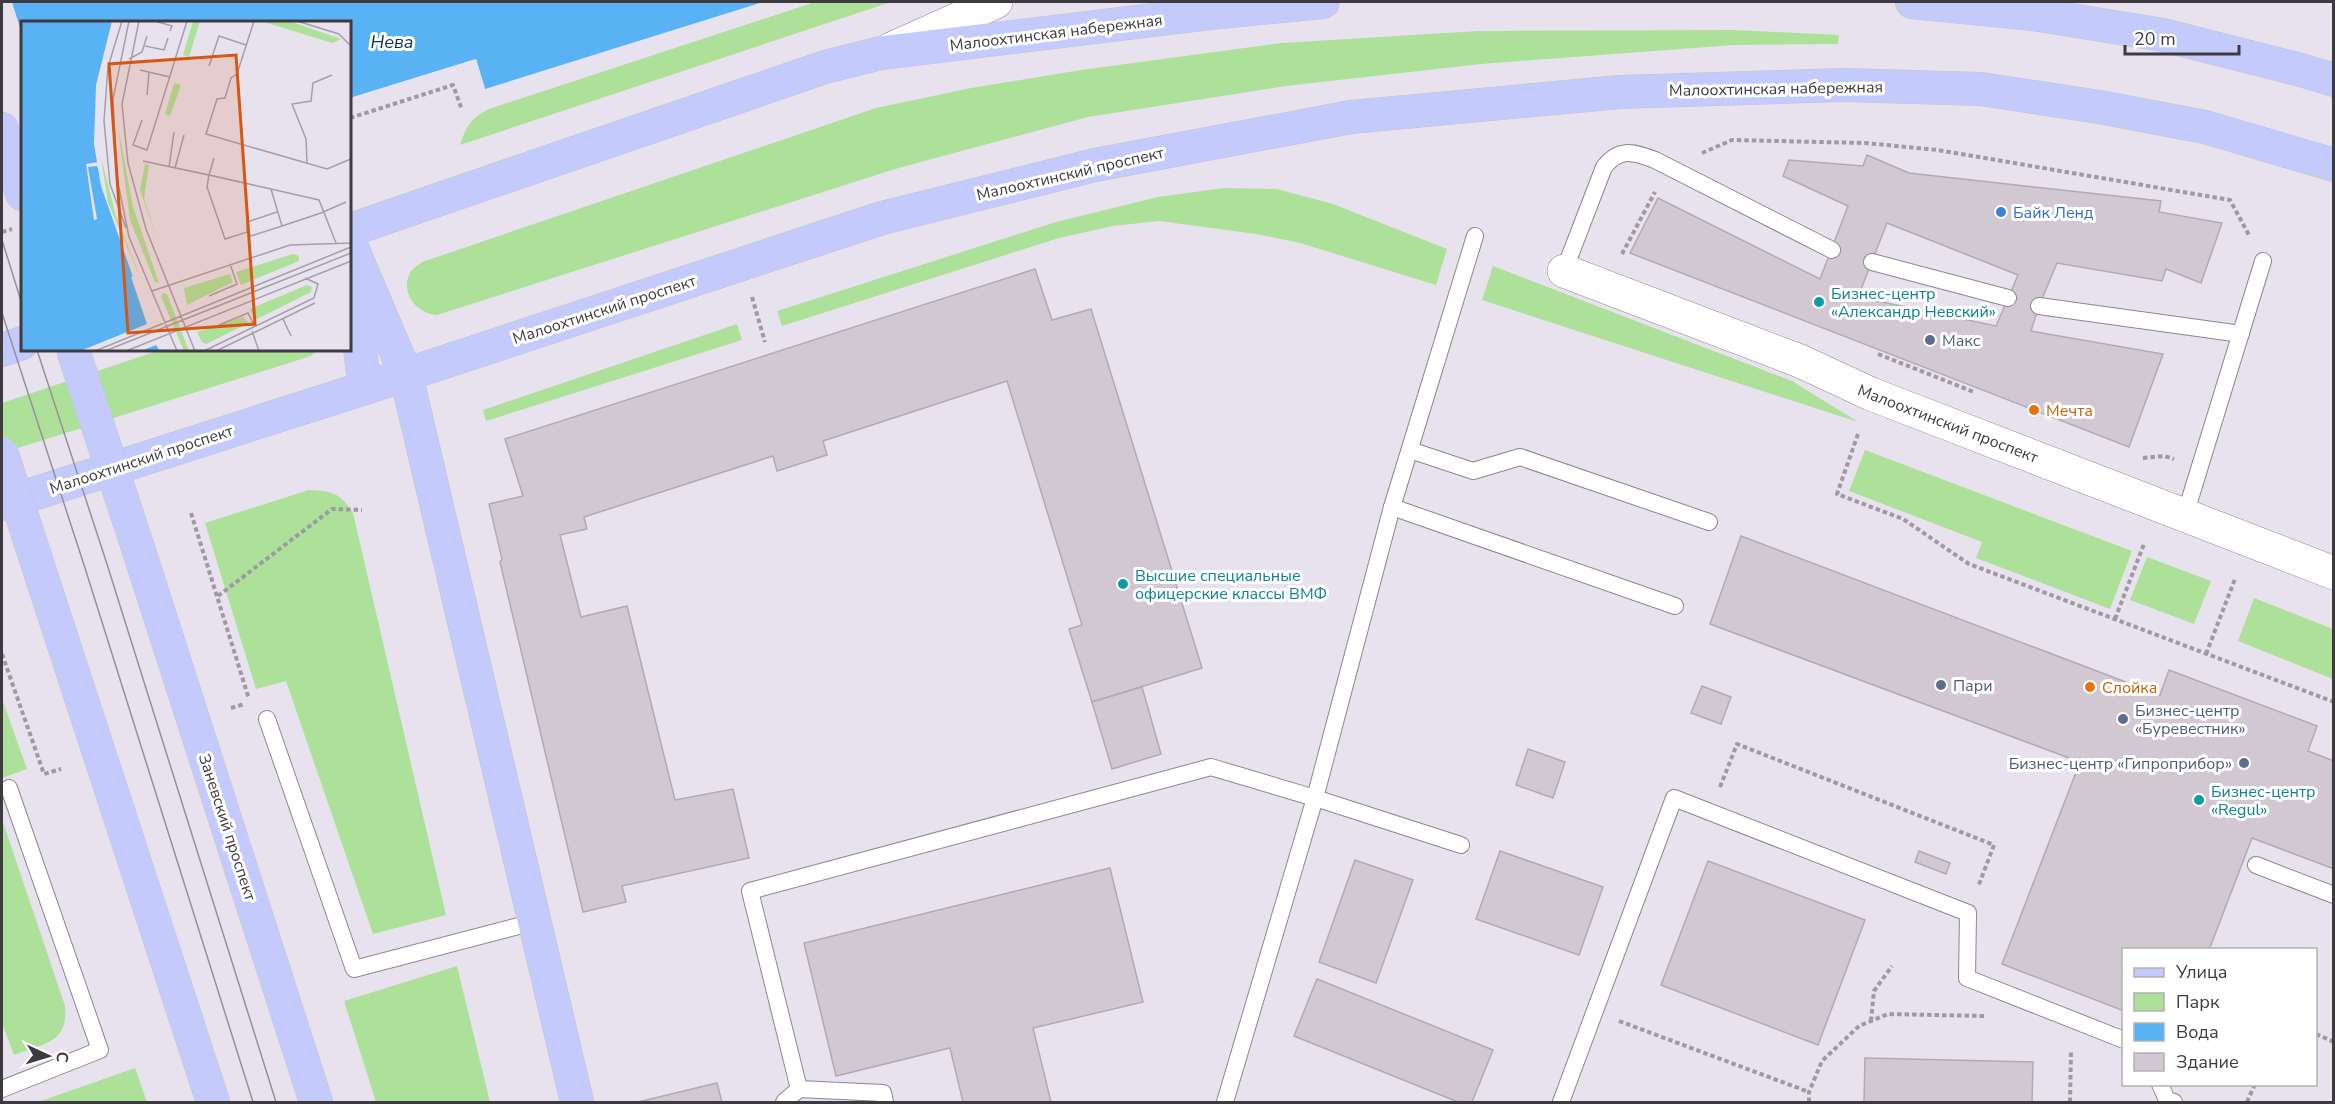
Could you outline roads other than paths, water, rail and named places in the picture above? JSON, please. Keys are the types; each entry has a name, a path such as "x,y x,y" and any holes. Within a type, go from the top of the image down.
{"main road":[{"name":"Малоохтинская набережная","path":"351,230 825,66 881,53 1210,13 1323,2"},
{"path":"1912,2 2033,14 2163,35 2334,80"},
{"name":"Малоохтинская набережная","path":"1213,142 1351,117 1480,104 1620,92 1844,85 1982,89 2099,107 2205,128 2334,165"},
{"path":"2,129 21,191"},
{"name":"Малоохтинский проспект","path":"2,504 406,375 882,218 1095,165 1213,142"},
{"path":"351,245 406,375 577,1102"},
{"path":"351,277 365,388"},
{"path":"2,350 21,343"},
{"name":"Заневский проспект","path":"73,351 316,1102"},
{"path":"2,454 213,1102"}],"street":[{"path":"881,53 996,2"},
{"name":"Малоохтинский проспект","path":"1564,271 1800,361 1871,394 2334,573"}],"lane":[{"path":"1564,271 1604,167 1611,158 1619,153 1643,155 1655,160 1832,250"},
{"path":"1225,1102 1315,798 1392,507 1475,236"},
{"path":"2185,515 2263,261"},
{"path":"1872,262 2008,298"},
{"path":"2039,306 2241,334"},
{"path":"1410,450 1473,471 1520,457 1709,522"},
{"path":"1392,507 1675,606"},
{"path":"267,719 354,969 534,922"},
{"path":"799,1089 750,891 1211,766 1461,845"},
{"path":"2,1089 100,1050 9,788"},
{"path":"1560,1102 1674,798 1968,913 1967,978 2122,1039"},
{"path":"2256,865 2334,895"},
{"path":"2161,1086 2168,1100 2174,1102"},
{"path":"784,1102 799,1089 883,1093 885,1102"}],"water":[{"name":"Нева","path":"2,2 763,2 485,89 476,59 351,98 351,21 21,21 21,177"}],"tram line":[{"path":"2,240 21,301"},
{"path":"2,313 253,1102"},
{"path":"37,351 106,561 276,1102"}],"place":[{"name":"Байк Ленд","path":"2001,212"},
{"name":"Бизнес-центр «Александр Невский»","path":"1819,302"},
{"name":"Макс","path":"1930,340"},
{"name":"Мечта","path":"2034,410"},
{"name":"Высшие специальные офицерские классы ВМФ","path":"1123,584"},
{"name":"Пари","path":"1941,685"},
{"name":"Слойка","path":"2090,687"},
{"name":"Бизнес-центр «Буревестник»","path":"2123,719"},
{"name":"Бизнес-центр «Гипроприбор»","path":"2244,763"},
{"name":"Бизнес-центр «Regul»","path":"2199,800"}]}
